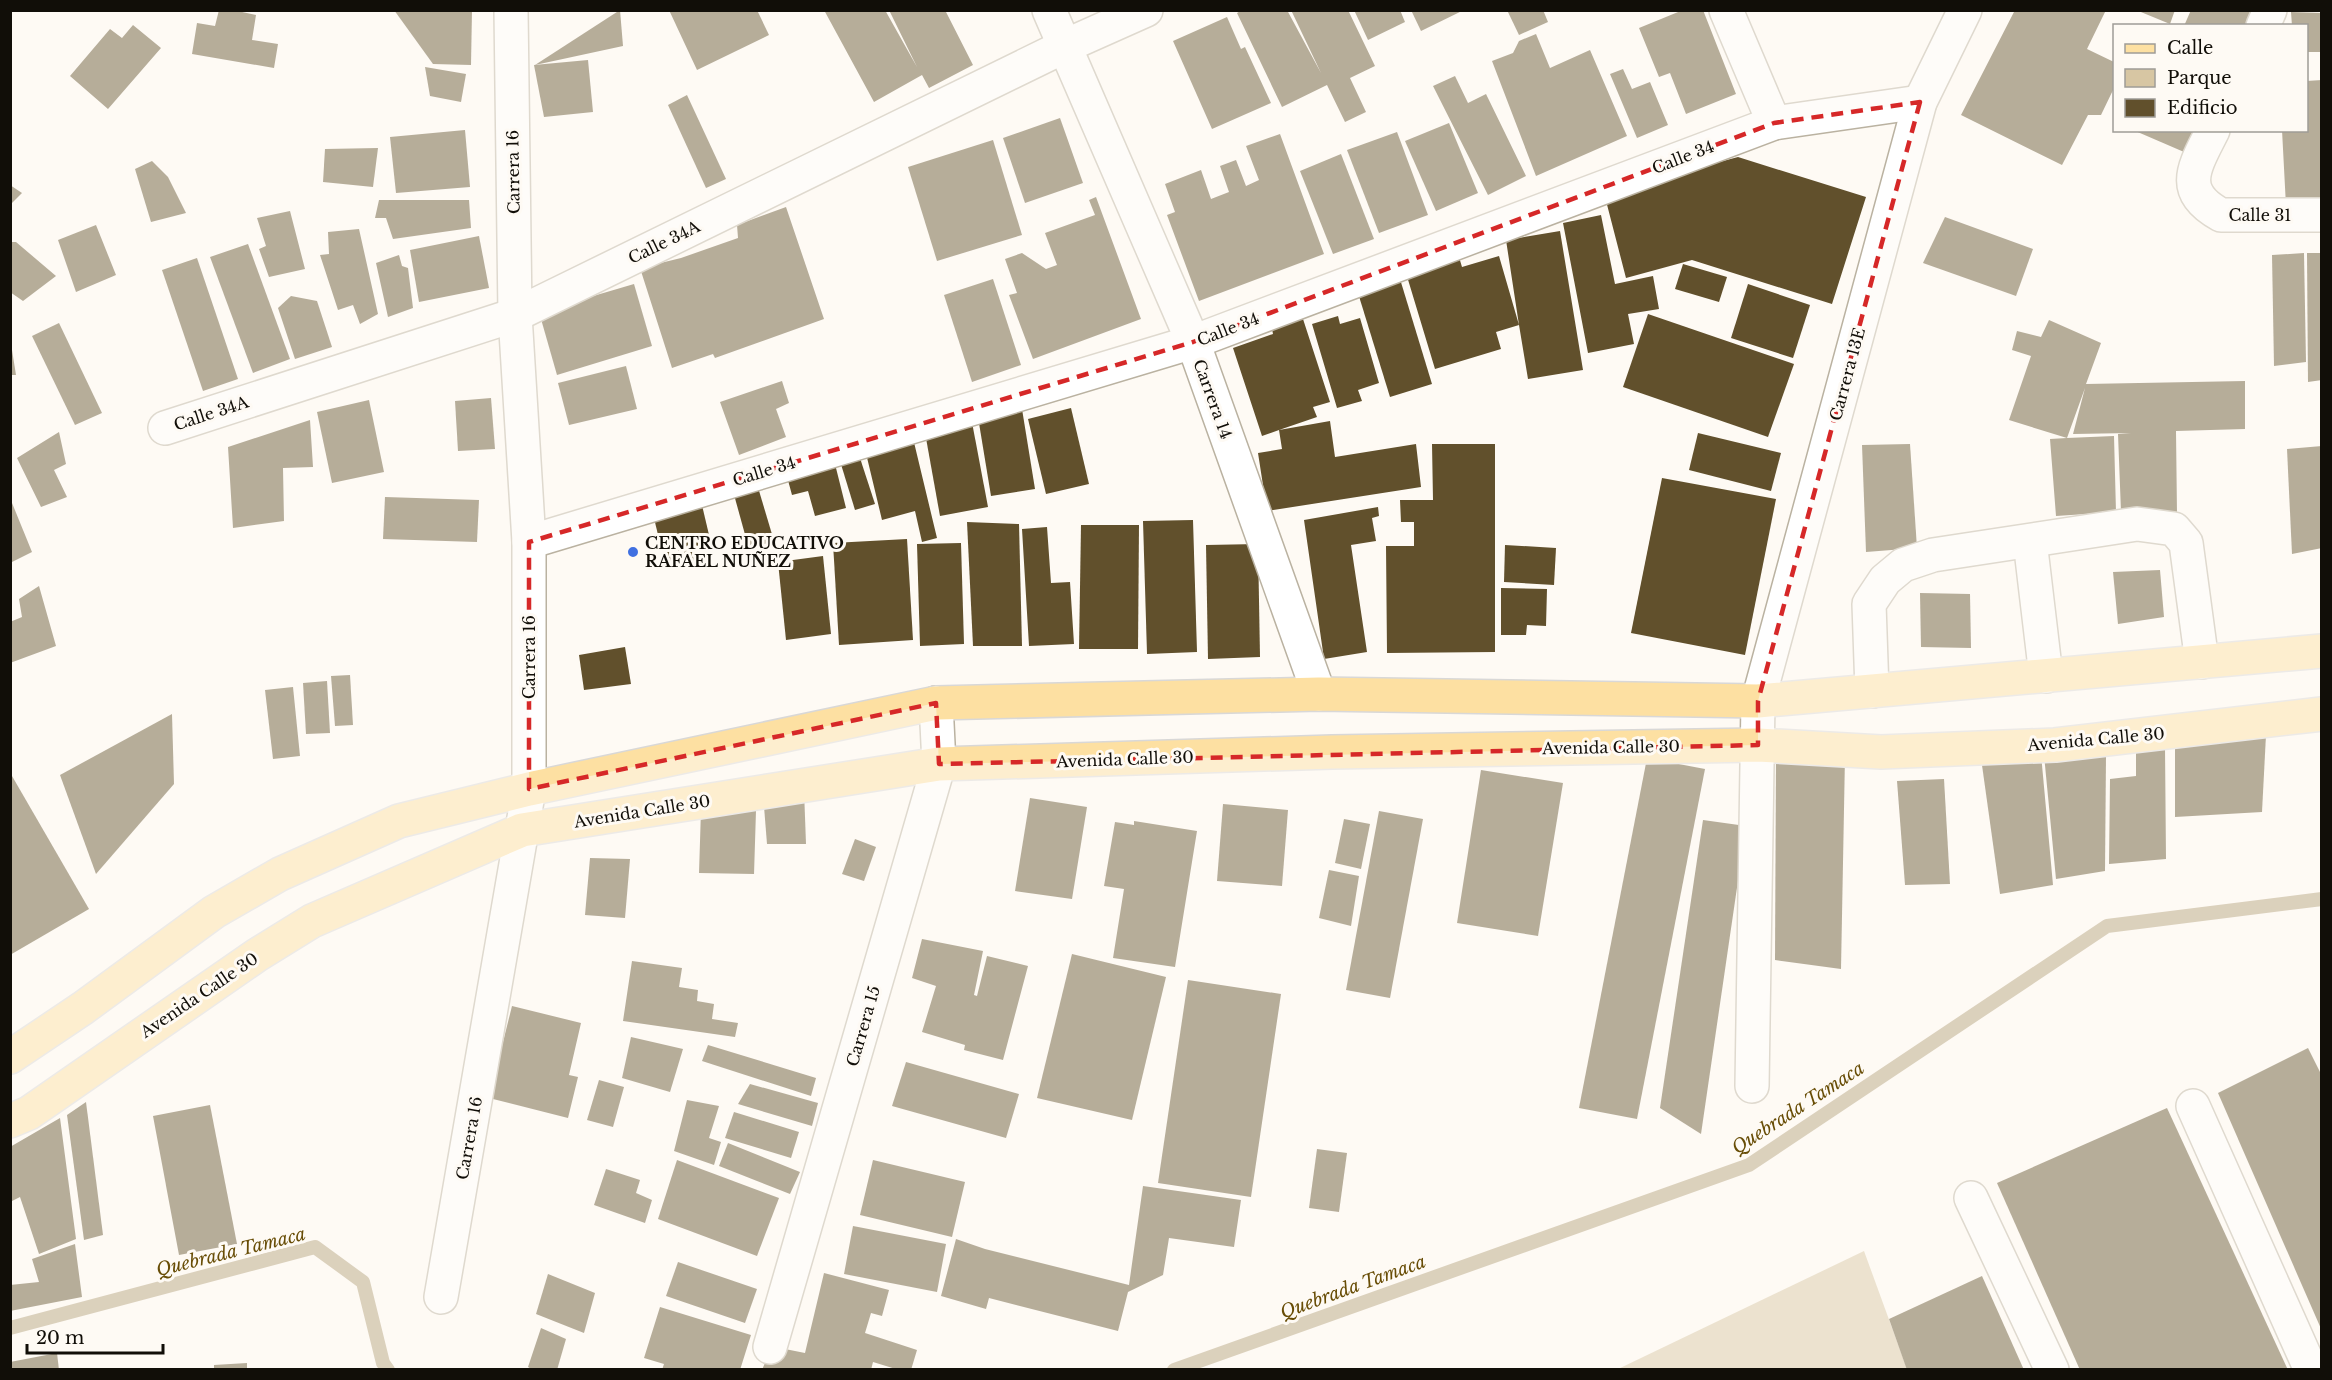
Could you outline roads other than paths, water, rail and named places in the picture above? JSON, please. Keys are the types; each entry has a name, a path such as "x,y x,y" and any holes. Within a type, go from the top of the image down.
{"main road":[{"path":"10,1057 83,1008 214,912 280,874 399,821 529,789 936,703 1319,694 1758,701 2322,651"},
{"name":"Avenida Calle 30","path":"10,1122 28,1113 256,955 312,921 522,830 939,765 1332,752 1758,745 1881,752 2055,745 2322,714"}],"street":[{"name":"Carrera 16","path":"441,1297 529,789 529,542 515,315 512,10"},
{"name":"Carrera 14","path":"1049,10 1063,47 1193,342 1319,694"},
{"name":"Calle 34A","path":"165,428 515,315 1063,47 1146,10"},
{"path":"1726,10 1774,123"},
{"name":"Carrera 13E","path":"1752,1086 1758,701 1920,102 1965,10"},
{"path":"2264,24 2270,10"},
{"name":"Calle 34","path":"529,542 1193,342 1774,123 1920,102"},
{"name":"Calle 31","path":"2211,132 2194,170 2195,191 2207,207 2221,215 2322,215"},
{"path":"1872,691 1869,604 1885,580 1903,565 1933,555 2137,525 2174,529 2186,543 2202,662"},
{"path":"2030,541 2046,676"},
{"name":"Carrera 15","path":"770,1347 939,765 936,703"},
{"path":"2193,1106 2311,1370"},
{"path":"1971,1198 2052,1370"}],"waterway":[{"name":"Quebrada Tamaca","path":"1174,1370 1749,1165 2107,926 2322,899"},
{"name":"Quebrada Tamaca","path":"10,1328 315,1247 363,1282 383,1363 388,1370"}],"place":[{"name":"CENTRO EDUCATIVO RAFAEL NUÑEZ","path":"633,552"}]}
